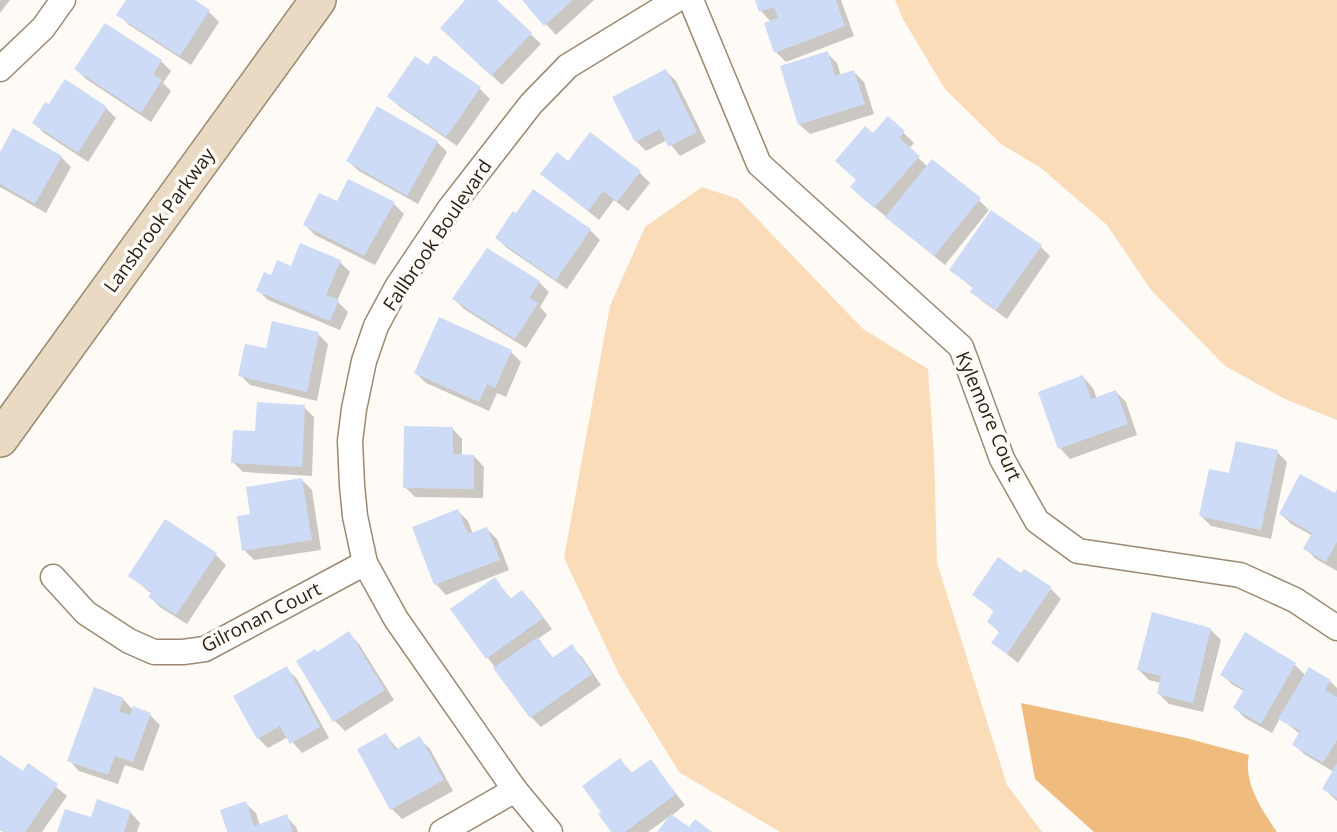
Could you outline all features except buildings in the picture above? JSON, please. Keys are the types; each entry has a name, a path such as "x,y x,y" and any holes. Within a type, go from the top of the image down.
{"street":[{"path":"0,69 43,28 63,0"},
{"name":"Lansbrook Parkway","path":"0,439 318,0"},
{"name":"Fallbrook Boulevard","path":"550,832 515,790 396,619 365,563 355,516 350,441 364,361 376,326 450,208 548,85 568,66 676,0"},
{"name":"Kylemore Court","path":"691,0 759,164 961,347 1002,459 1037,521 1078,551 1240,575 1295,600 1337,628"},
{"name":"Gilronan Court","path":"52,577 86,612 129,641 154,652 183,652 205,649 365,563"},
{"path":"442,832 515,790"}],"shaded area":[{"path":"895,0 1337,0 1337,420 1285,399 1225,366 1151,290 1107,225 1041,168 1001,144 945,89 903,19"},
{"path":"702,187 738,199 863,329 928,369 937,563 1007,785 1042,832 780,832 679,772 620,676 564,558 610,306 645,227"},
{"path":"1021,703 1186,738 1249,755 1251,786 1277,832 1094,832 1035,779"}]}
